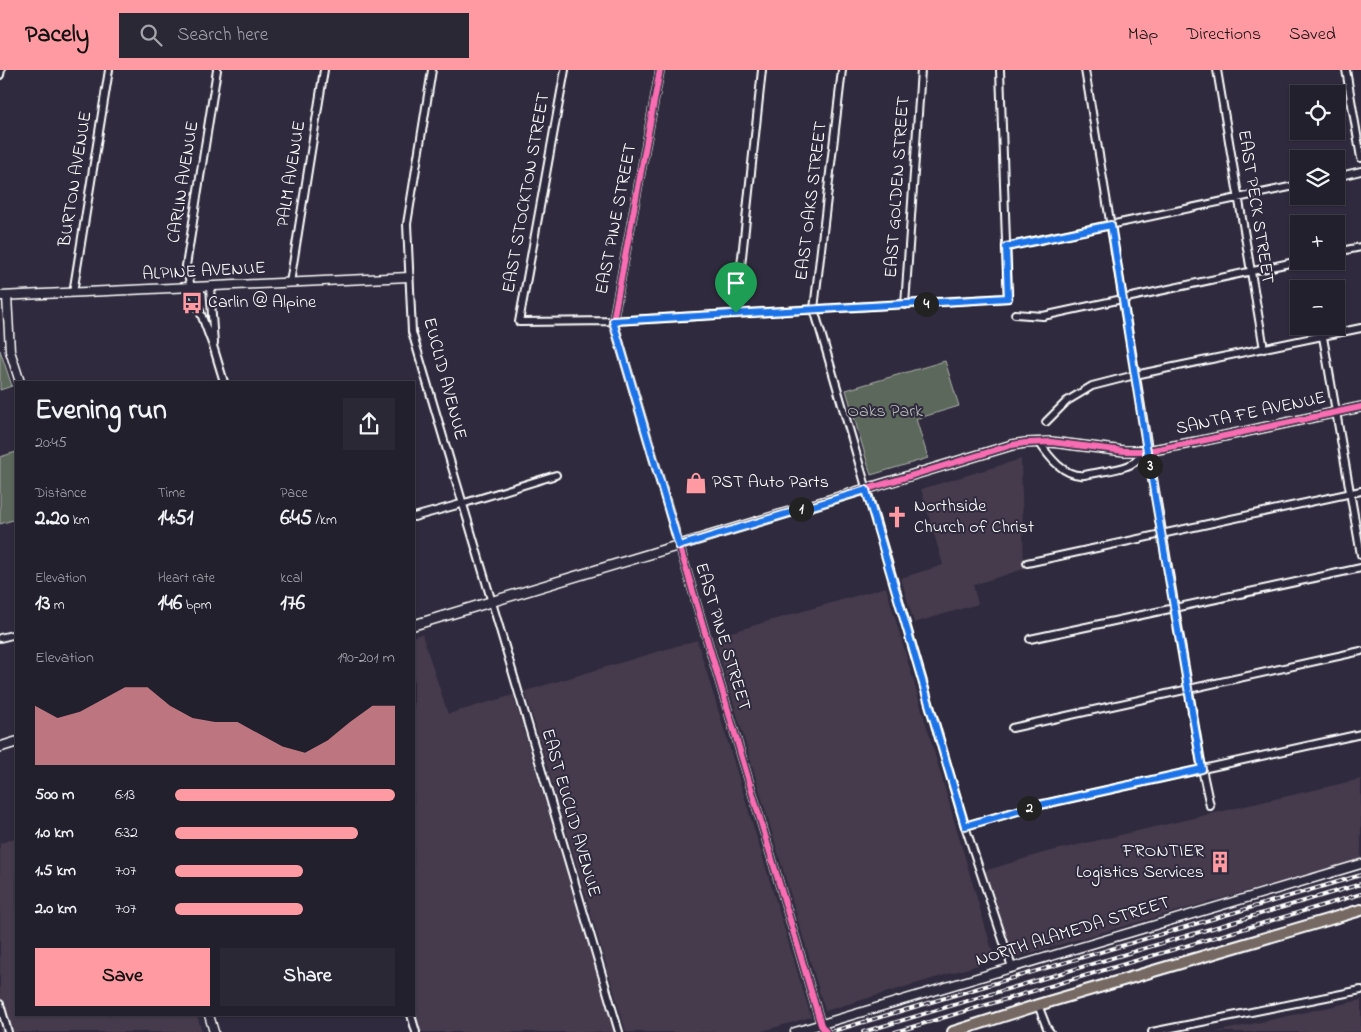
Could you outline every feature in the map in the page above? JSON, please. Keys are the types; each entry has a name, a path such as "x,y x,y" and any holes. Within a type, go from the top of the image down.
{"main road":[{"name":"SANTA FE AVENUE","path":"492,602 1012,445 1039,442 1064,443 1124,451 1147,451 1361,407"},
{"path":"415,625 492,602"},
{"path":"0,747 15,742"},
{"path":"953,1032 1038,1005 1361,910"}],"street":[{"path":"0,75 1,70"},
{"name":"BURTON AVENUE","path":"73,293 109,70"},
{"name":"CARLIN AVENUE","path":"216,70 186,260 191,288 224,381"},
{"name":"PALM AVENUE","path":"290,283 324,70"},
{"name":"EUCLID AVENUE","path":"432,70 407,224 412,332 492,602"},
{"name":"EAST STOCKTON STREET","path":"565,70 519,322 613,321"},
{"name":"EAST PINE STREET","path":"660,70 613,321 821,1025 826,1032"},
{"path":"736,313 762,70"},
{"name":"EAST OAKS STREET","path":"842,70 814,309 965,826 1012,967"},
{"name":"EAST GOLDEN STREET","path":"904,306 921,70"},
{"path":"613,321 736,313 904,306 1008,298 1000,70"},
{"path":"1086,70 1147,451 1210,806"},
{"name":"EAST PECK STREET","path":"1217,70 1264,349"},
{"path":"1346,70 1361,158"},
{"path":"1345,174 1361,171"},
{"path":"1006,247 1290,187"},
{"path":"1345,250 1361,247"},
{"path":"1015,314 1043,316 1290,263"},
{"name":"ALPINE AVENUE","path":"4,296 409,277"},
{"path":"210,287 214,349"},
{"path":"4,296 10,351 20,381"},
{"path":"1046,422 1067,400 1092,386 1135,375 1361,328"},
{"path":"1324,337 1361,555"},
{"path":"1039,442 1049,457 1074,475 1132,466 1147,451"},
{"path":"415,517 556,474"},
{"path":"1027,563 1361,491"},
{"path":"1030,639 1361,568"},
{"name":"EAST EUCLID AVENUE","path":"492,602 619,1032"},
{"path":"0,638 15,634"},
{"path":"1012,728 1361,651"},
{"path":"965,826 1035,806 1361,734"},
{"name":"NORTH ALAMEDA STREET","path":"795,1032 1361,864"},
{"path":"1152,1032 1361,990"},
{"path":"0,1004 8,1032"},
{"path":"1038,1005 1050,1032"},
{"path":"209,1016 214,1032"},
{"path":"411,1016 416,1032"}],"shaded area":[{"path":"1021,459 1024,569 973,585 978,604 914,623 901,578 943,565 921,489"},
{"path":"886,587 995,960 825,1011 714,637"},
{"path":"422,634 448,714 513,695 614,1032 421,1032 415,1011 415,636"},
{"path":"697,640 811,1017 759,1032 626,1032 525,691"},
{"path":"1361,779 1361,859 1012,958 984,871 1043,853"},
{"path":"15,838 15,1016 197,1016 202,1032 0,1032 0,843"},
{"path":"1361,1000 1361,1032 1215,1032"}],"green space":[{"path":"0,350 12,386 0,390"},
{"name":"Oaks Park","path":"945,361 959,406 916,419 928,458 871,475 846,390"},
{"path":"15,452 15,519 0,524 0,457"}],"railway":[{"path":"830,1032 1361,875"},
{"path":"863,1032 1361,884"},
{"path":"895,1032 1361,894"}],"cycle path":[{"path":"660,70 613,321 821,1025 826,1032"},
{"path":"679,546 1012,445 1051,442 1124,451 1147,451 1361,407"}],"place":[{"name":"Carlin @ Alpine","path":"192,303"},
{"name":"PST Auto Parts","path":"696,483"},
{"name":"Northside Church of Christ","path":"897,517"},
{"name":"FRONTIER Logistics Services","path":"1220,862"}],"route":[{"path":"1111,225 1147,451 1202,769 1035,806 965,826 866,490 679,546 613,321 736,313 904,306 1008,298 1006,247 1111,225"}]}
